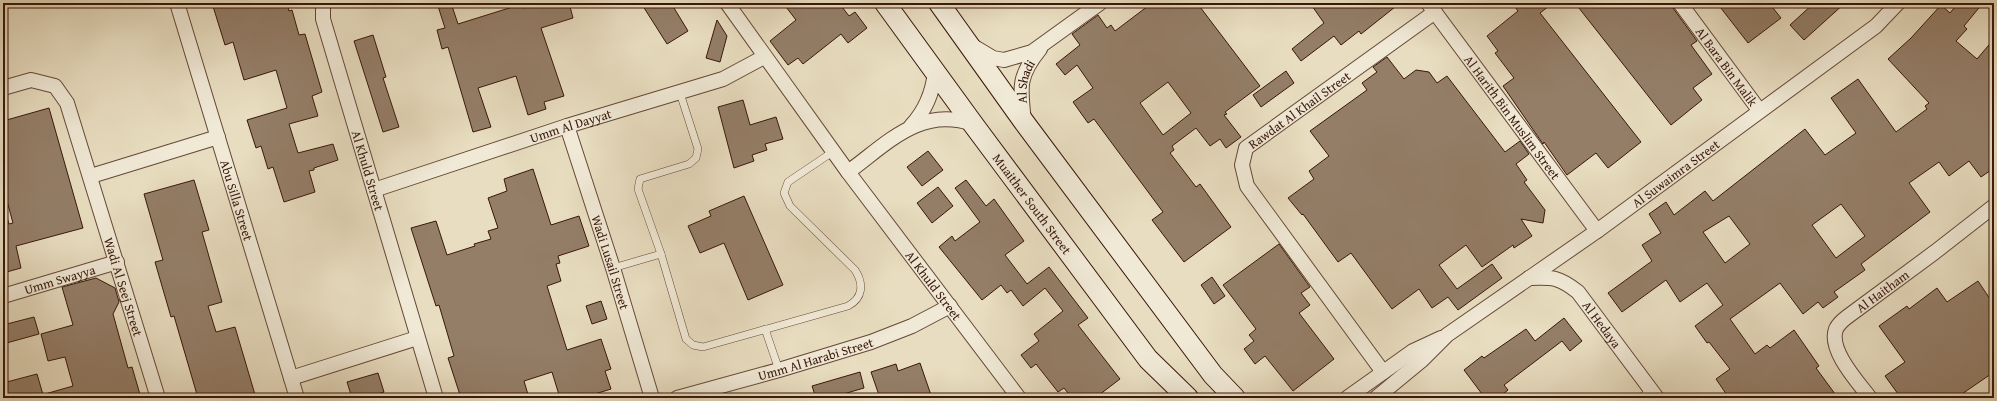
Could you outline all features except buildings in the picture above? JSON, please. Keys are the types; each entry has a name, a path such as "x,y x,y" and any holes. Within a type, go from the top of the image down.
{"street":[{"name":"Abu Silla Street","path":"177,3 298,398"},
{"name":"Al Khuld Street","path":"323,3 323,20 436,398"},
{"name":"Al Khuld Street","path":"727,3 764,57 848,172 1019,398"},
{"name":"Muaither South Street","path":"885,3 973,124 1148,358 1188,398"},
{"path":"939,3 1024,122 1213,375 1235,398"},
{"name":"Al Shadi","path":"967,42 993,58 1004,60 1032,52 1100,3"},
{"name":"Al Bara Bin Malik","path":"1680,3 1759,110"},
{"name":"Al Suwaimra Street","path":"1347,398 1413,351 1447,335 1597,230 1759,110 1876,26 1898,3"},
{"name":"Al Harith Bin Muslim Street","path":"1432,7 1597,230"},
{"name":"Rawdat Al Khail Street","path":"1384,372 1246,186 1242,165 1246,148 1432,7"},
{"name":"Al Shadi","path":"1024,122 1020,92 1022,78 1027,65 1042,46"},
{"name":"Umm Al Dayyat","path":"374,190 567,126 723,79 764,57"},
{"path":"910,128 928,102 934,84 935,71"},
{"name":"Wadi Al Seej Street","path":"3,88 31,80 55,86 67,103 158,398"},
{"path":"848,172 910,128 934,119 960,120 973,124"},
{"name":"Wadi Lusail Street","path":"567,126 613,268 652,398"},
{"path":"90,176 218,137"},
{"name":"Al Haitham","path":"1870,398 1837,352 1835,339 1836,328 1846,317 1936,252 1994,206"},
{"name":"Umm Swayya","path":"3,296 117,262"},
{"name":"Al Hedaya","path":"1529,278 1548,277 1563,280 1578,292 1650,395"},
{"name":"Umm Al Harabi Street","path":"676,398 779,370 871,342 905,329 950,306"},
{"name":"Al Suwaimra Street","path":"1376,398 1422,360 1447,335"},
{"path":"291,378 417,338"}],"lane":[{"path":"680,93 698,149 696,158 689,164 640,179 638,189 661,254 686,339 693,345 704,346 848,306 854,302 860,294 861,279 856,270 790,206 784,193 788,182 834,151"},
{"path":"613,268 661,254"},
{"path":"765,329 779,370"}]}
